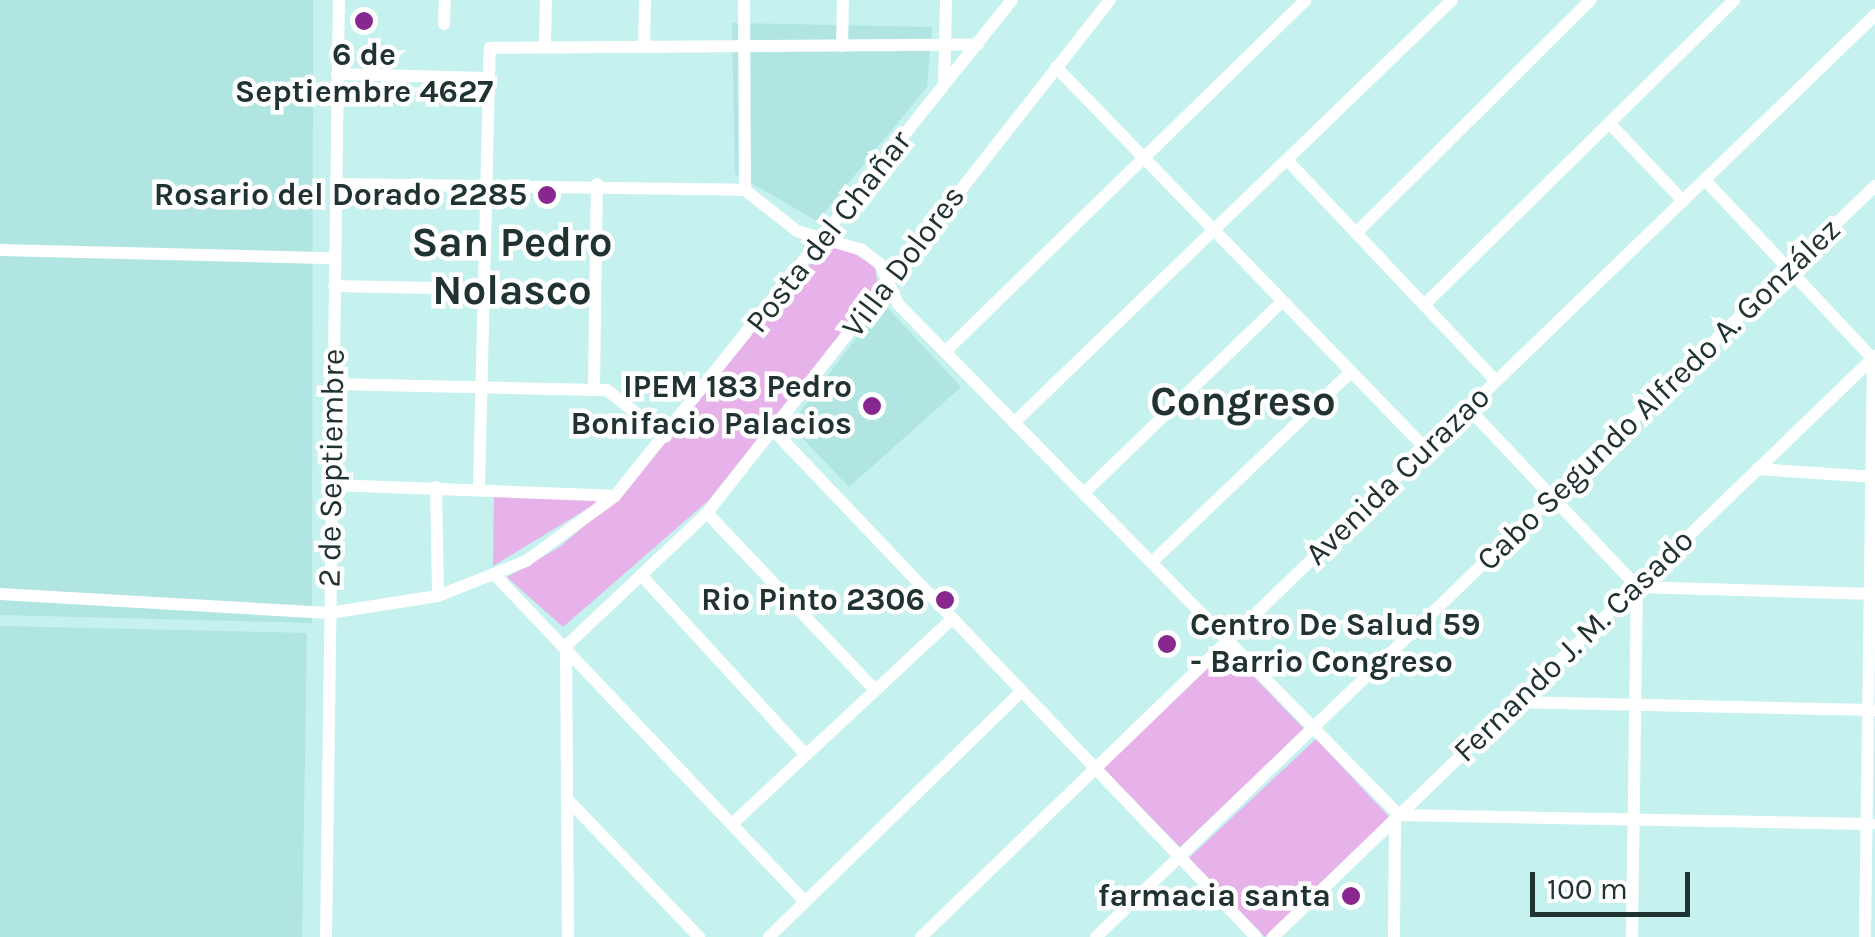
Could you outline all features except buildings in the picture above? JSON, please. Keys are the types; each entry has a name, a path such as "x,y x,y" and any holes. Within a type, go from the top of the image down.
{"street":[{"name":"2 de Septiembre","path":"326,937 339,0"},
{"path":"444,24 445,0"},
{"path":"545,44 546,0"},
{"path":"644,45 645,0"},
{"path":"744,0 745,190"},
{"path":"842,46 843,0"},
{"path":"944,84 946,0"},
{"name":"Posta del Chañar","path":"0,594 330,613 438,596 496,576 615,496 828,238 1012,0"},
{"name":"Villa Dolores","path":"566,646 708,514 1110,0"},
{"path":"949,348 1304,0"},
{"path":"1018,419 1452,0"},
{"path":"1356,234 1592,0"},
{"path":"1424,305 1734,0"},
{"name":"Avenida Curazao","path":"921,937 1875,14"},
{"path":"479,488 486,78 490,48 545,44 978,46"},
{"path":"1056,67 1426,449"},
{"path":"337,74 486,78"},
{"path":"1611,125 1683,201"},
{"path":"1287,160 1496,382"},
{"path":"1705,180 1874,358 1871,824 1865,937"},
{"path":"336,184 597,184 745,190 797,231 828,238 876,260 886,282 1397,817 1394,937"},
{"path":"594,388 597,184"},
{"name":"Cabo Segundo Alfredo A. González","path":"1096,937 1875,186"},
{"path":"0,250 334,258"},
{"path":"334,286 482,289"},
{"path":"1086,490 1283,301"},
{"name":"Fernando J. M. Casado","path":"1273,937 1874,358"},
{"path":"1154,560 1351,372"},
{"path":"333,384 594,388 666,437"},
{"path":"1468,408 1636,586 1632,937"},
{"path":"775,432 1256,937"},
{"path":"1757,469 1872,477"},
{"path":"332,485 615,496"},
{"path":"436,487 438,596"},
{"path":"708,514 876,690"},
{"path":"642,575 806,755"},
{"path":"496,576 805,902"},
{"path":"1636,586 1872,594"},
{"path":"732,824 953,618"},
{"path":"566,646 568,937"},
{"path":"769,937 1022,691"},
{"path":"1517,702 1871,710"},
{"path":"570,802 699,937"},
{"path":"1397,817 1871,824"}],"shaded area":[{"path":"0,0 313,0 312,623 0,615"},
{"path":"732,23 932,27 927,87 817,221 735,174"},
{"path":"831,239 875,267 878,286 709,500 563,627 507,577 560,547 621,493"},
{"name":"IPEM 183 Pedro Bonifacio Palacios","path":"883,303 961,387 849,487 790,425"},
{"path":"494,492 595,501 595,504 493,566"},
{"path":"0,626 307,633 302,937 0,937"},
{"path":"1226,648 1304,729 1180,847 1102,767"},
{"path":"1316,739 1391,819 1265,937 1189,858"}],"place":[{"name":"6 de Septiembre 4627","path":"364,21"},
{"name":"Rosario del Dorado 2285","path":"547,195"},
{"name":"IPEM 183 Pedro Bonifacio Palacios","path":"872,406"},
{"name":"Rio Pinto 2306","path":"945,600"},
{"name":"Centro De Salud 59 - Barrio Congreso","path":"1167,644"},
{"name":"farmacia santa","path":"1351,896"}],"district":[{"name":"San Pedro Nolasco","path":"512,266"},
{"name":"Congreso","path":"1243,401"}]}
